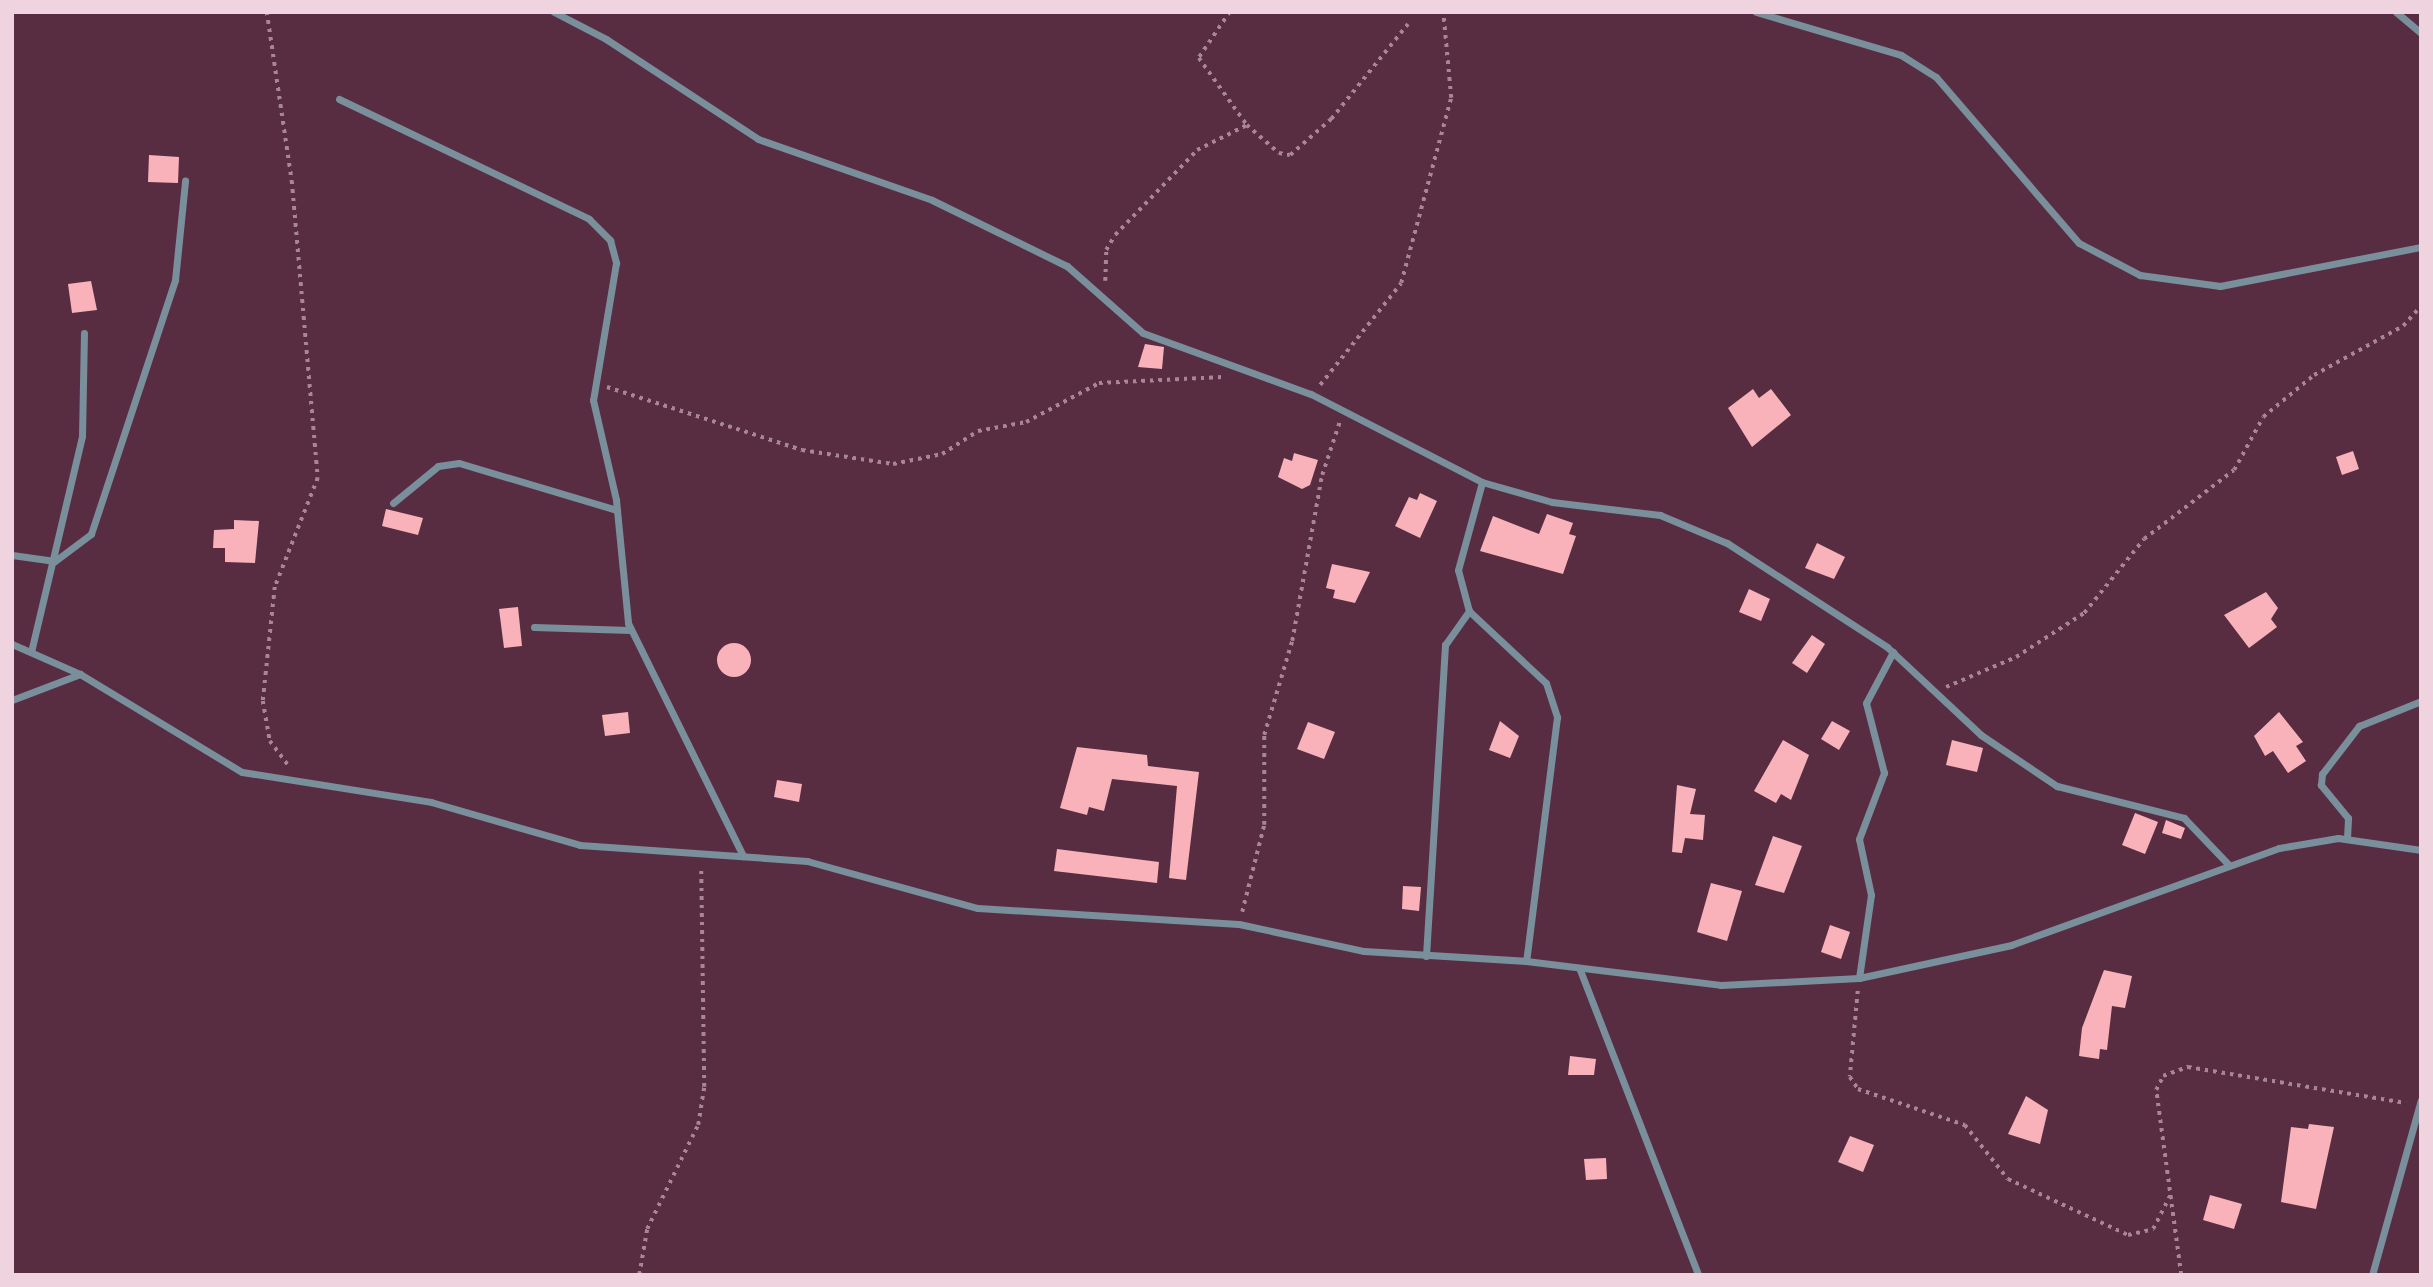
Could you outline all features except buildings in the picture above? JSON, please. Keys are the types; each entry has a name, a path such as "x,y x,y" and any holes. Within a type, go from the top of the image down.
{"street":[{"path":"554,12 606,38 758,139 932,200 1067,266 1143,333 1311,394 1482,482 1552,502 1660,515 1727,543 1893,652 1982,735 2057,786 2184,818 2228,864"},
{"path":"1755,12 1786,16 1901,55 1937,77 2079,243 2140,275 2220,286 2421,247"},
{"path":"2396,12 2421,33"},
{"path":"339,99 603,230 616,263 593,381 595,421 617,510 630,630 743,856"},
{"path":"12,555 48,561 66,556 91,534 175,280 185,181"},
{"path":"31,652 48,561 82,436 85,333"},
{"path":"393,503 438,466 459,463 617,510"},
{"path":"1482,482 1458,570 1469,611 1546,683 1557,717 1526,961"},
{"path":"1426,956 1445,645 1469,611"},
{"path":"534,627 630,630"},
{"path":"12,644 80,674 186,744 242,772 431,802 580,845 701,857 743,856 835,867 955,905 1239,924 1364,951 1526,961 1580,970 1721,985 1859,978 2011,945 2228,864 2347,838 2421,850"},
{"path":"1859,978 1871,895 1859,839 1884,762 1866,702 1893,652"},
{"path":"12,700 80,674"},
{"path":"2347,838 2348,818 2321,778 2359,726 2421,701"},
{"path":"1580,970 1698,1275"},
{"path":"2372,1275 2420,1102"}],"path":[{"path":"267,12 292,181 318,478 275,587 263,701 271,741 302,783"},
{"path":"1230,12 1199,58 1247,125 1279,153 1296,151 1331,119 1408,24"},
{"path":"1311,394 1401,283 1451,98 1443,12"},
{"path":"1107,304 1103,270 1115,235 1197,150 1247,125"},
{"path":"1936,691 2016,657 2084,613 2144,539 2234,470 2263,417 2314,375 2403,326 2421,306"},
{"path":"593,381 802,450 892,464 942,454 978,431 1026,422 1099,383 1169,384 1228,376"},
{"path":"1239,924 1264,825 1264,735 1292,640 1322,475 1344,413"},
{"path":"639,1275 647,1230 698,1125 701,857"},
{"path":"1859,978 1850,1077 1857,1089 1965,1125 2008,1179 2128,1235 2152,1230 2170,1195"},
{"path":"2181,1275 2156,1090 2174,1070 2188,1067 2420,1102"}]}
